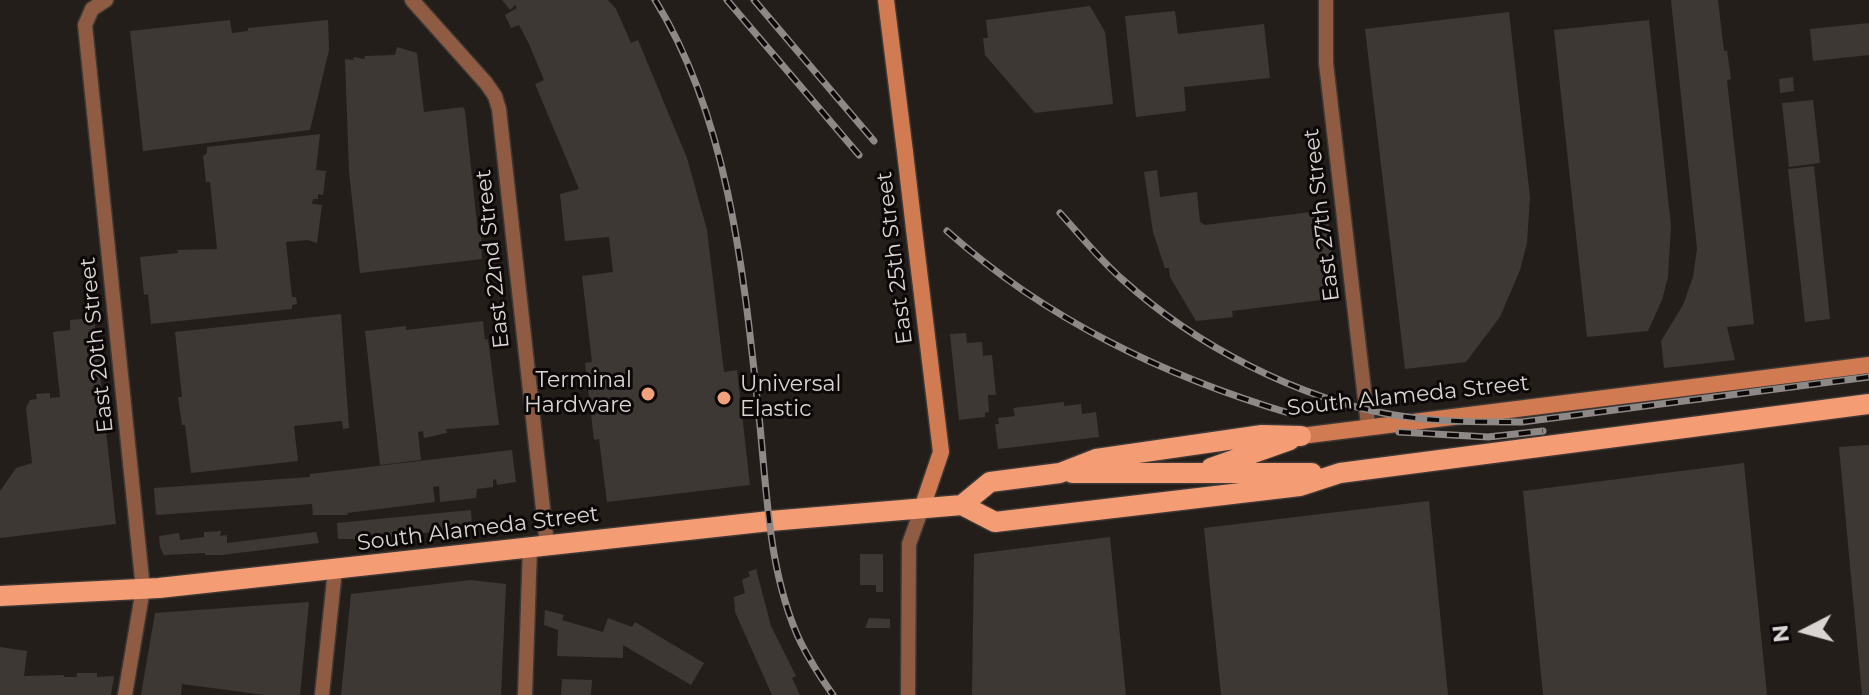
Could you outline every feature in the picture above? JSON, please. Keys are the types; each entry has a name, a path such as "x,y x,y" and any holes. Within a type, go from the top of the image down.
{"main road":[{"name":"South Alameda Street","path":"0,596 143,589 762,521 962,505 995,522 1300,486 1340,473 1869,404"},
{"name":"South Alameda Street","path":"962,505 990,482 1060,473 1096,459 1273,433 1301,436"},
{"path":"1092,511 1301,436"},
{"path":"1060,473 1340,473"}],"street":[{"name":"East 20th Street","path":"106,0 92,9 88,17 85,48 103,193 143,589 125,695"},
{"name":"East 22nd Street","path":"412,0 486,83 499,109 538,546 525,695"},
{"name":"East 25th Street","path":"886,0 941,451 922,508"},
{"name":"East 27th Street","path":"1326,0 1326,63 1368,425"},
{"name":"South Alameda Street","path":"1301,436 1368,425 1869,365"},
{"path":"908,695 909,544 922,508"},
{"path":"322,695 335,570"}],"building":[{"path":"502,0 608,0 616,9 631,43 638,40 687,158 707,230 724,372 737,370 750,485 607,502 599,439 594,440 585,363 592,362 582,276 613,272 609,237 565,241 560,194 579,189 535,84 544,80 529,44 519,25 511,28 505,15 517,8 515,5 510,10"},
{"path":"1671,0 1718,0 1731,79 1727,80 1754,324 1727,327 1735,360 1664,368 1661,341 1683,305 1693,277 1697,249"},
{"path":"1090,6 1105,32 1113,104 1035,113 985,55 983,38 988,38 986,20"},
{"path":"1175,11 1178,34 1264,24 1270,78 1184,87 1186,111 1136,117 1125,16"},
{"path":"1509,12 1530,197 1527,243 1520,270 1500,317 1466,362 1405,369 1365,29"},
{"path":"230,20 232,33 248,31 248,28 328,20 329,50 310,130 143,151 130,31"},
{"path":"1649,20 1671,226 1668,277 1648,331 1587,337 1554,30"},
{"path":"1869,23 1869,55 1813,61 1810,29"},
{"path":"397,47 417,53 424,112 463,107 465,111 482,259 360,273 349,172 345,59 395,55"},
{"path":"1793,77 1794,91 1780,93 1779,79"},
{"path":"1813,100 1820,163 1789,167 1782,103"},
{"path":"320,134 316,170 326,171 323,195 318,194 318,199 313,199 312,204 322,205 317,243 308,240 286,242 292,297 296,297 297,304 292,305 292,309 151,324 140,257 178,253 177,250 217,249 210,182 206,182 203,156 207,153 207,147"},
{"path":"1814,166 1830,319 1805,322 1788,169"},
{"path":"1157,170 1160,197 1197,192 1200,222 1205,225 1327,210 1337,298 1232,311 1233,317 1196,321 1170,277 1169,268 1165,268 1153,232 1144,172"},
{"path":"341,314 349,428 343,429 342,421 294,426 298,461 191,473 178,397 182,397 175,332"},
{"path":"94,318 116,524 0,538 0,491 16,468 32,463 26,408 30,400 37,399 36,394 50,393 50,398 60,397 53,332 70,330 70,320"},
{"path":"483,321 499,425 446,429 447,433 424,438 423,431 418,432 421,460 380,465 365,331 406,326 406,330"},
{"path":"966,333 967,343 982,342 983,356 992,355 996,395 988,395 989,412 985,413 985,417 959,420 950,334"},
{"path":"1064,402 1064,406 1081,404 1082,414 1096,412 1099,437 998,449 995,424 999,424 998,418 1015,416 1013,408"},
{"path":"1869,445 1869,695 1862,695 1839,447"},
{"path":"512,450 516,482 497,485 496,479 493,480 493,487 477,489 476,498 440,502 439,486 433,487 435,502 348,515 313,515 312,504 156,515 154,488 310,477 310,474"},
{"path":"1744,463 1767,695 1543,695 1523,491"},
{"path":"1429,501 1448,695 1221,695 1204,528"},
{"path":"471,510 472,528 338,539 337,523"},
{"path":"221,531 220,536 227,535 227,543 316,532 319,543 222,555 164,555 160,547 159,536 179,533 180,540 204,537 204,532"},
{"path":"1110,537 1126,695 972,695 974,554"},
{"path":"860,554 883,554 883,592 876,592 876,585 860,585"},
{"path":"756,569 771,626 796,676 792,678 800,695 772,695 735,612 734,597 745,593 742,580 750,576 748,572"},
{"path":"471,580 506,584 501,695 341,695 351,594"},
{"path":"309,602 300,695 264,695 182,684 181,695 141,695 155,613"},
{"path":"545,610 564,615 562,620 603,632 608,618 632,627 635,622 704,663 691,685 623,645 623,658 557,656 558,630 544,625"},
{"path":"869,618 890,619 890,628 865,628"},
{"path":"0,647 27,651 24,676 77,677 77,673 97,673 97,677 114,676 111,695 0,695"},
{"path":"562,679 592,680 591,695 561,695"}],"railway":[{"path":"655,0 680,47 701,97 717,148 730,202 747,310 775,561 790,617 801,643 833,695"},
{"path":"727,0 859,155"},
{"path":"754,0 874,141"},
{"path":"1060,213 1123,280 1151,304 1215,347 1250,366 1321,396 1394,415 1474,422 1522,422 1869,377"},
{"path":"947,231 1025,292 1109,342 1198,382 1292,414"},
{"path":"1399,432 1488,437 1543,431"}],"place":[{"name":"Terminal Hardware","path":"648,394"},
{"name":"Universal Elastic","path":"724,398"}]}
